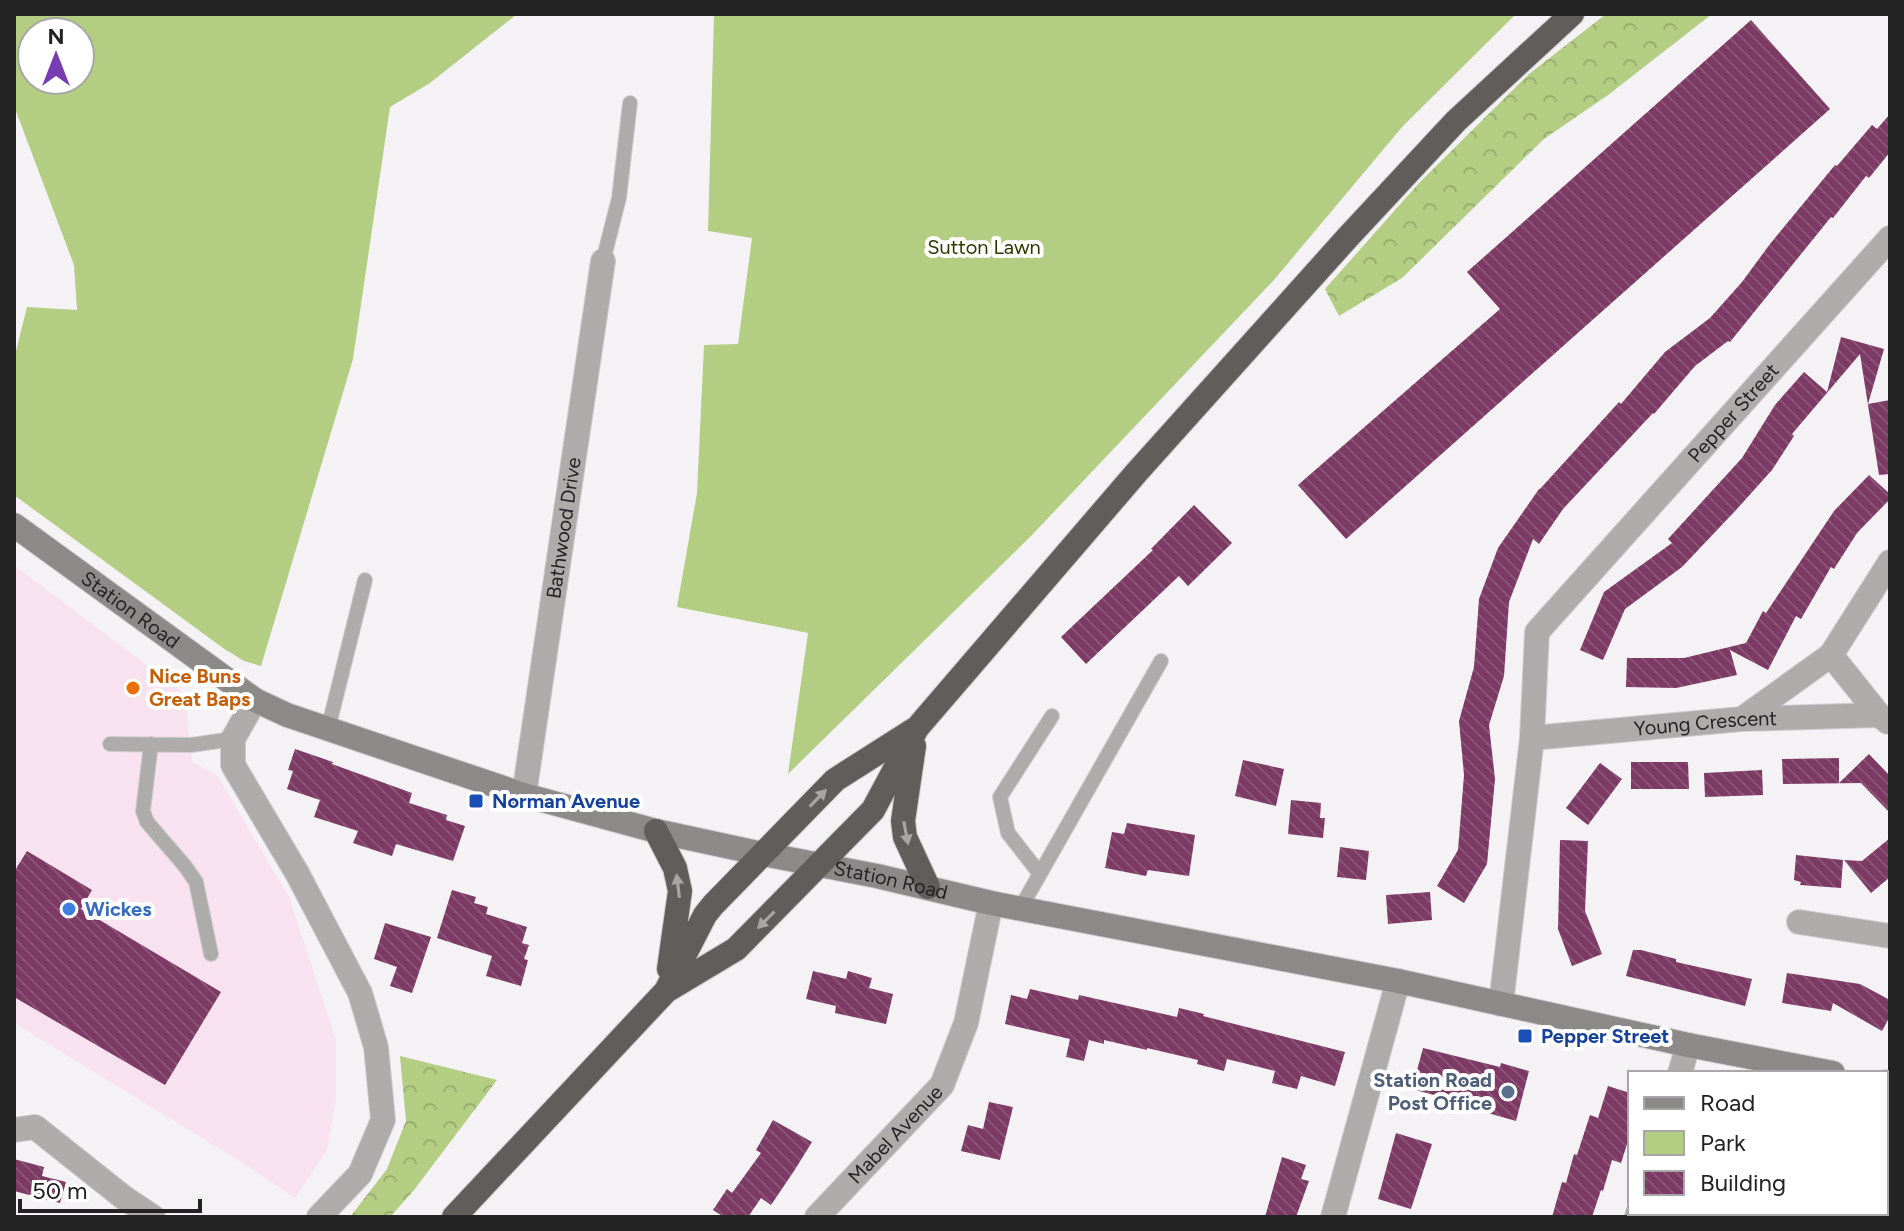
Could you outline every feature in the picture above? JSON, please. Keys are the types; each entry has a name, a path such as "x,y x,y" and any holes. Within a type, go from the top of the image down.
{"highway":[{"path":"454,1217 666,991 736,949 873,810 917,728 1137,472 1456,121 1572,14"},
{"path":"666,991 705,915 763,854 835,780 917,728"},
{"path":"917,728 903,821 905,837 928,887"},
{"path":"656,831 675,868 680,891 666,991"}],"main road":[{"name":"Station Road","path":"14,525 255,700 287,715 524,795 656,831 821,864 991,903 1398,981 1688,1045 1823,1071"}],"street":[{"path":"1885,245 1890,276"},
{"name":"Pepper Street","path":"1501,1004 1532,738 1537,632 1885,245"},
{"name":"Bathwood Drive","path":"524,795 603,261"},
{"path":"1742,719 1831,655 1890,562"},
{"name":"Young Crescent","path":"1831,655 1884,719"},
{"path":"255,700 233,739 233,765 297,873 360,993 376,1047 383,1120 360,1174 319,1217"},
{"name":"Young Crescent","path":"1532,738 1742,719 1884,719"},
{"name":"Mabel Avenue","path":"817,1217 942,1085 966,1023 991,903"},
{"path":"1799,922 1890,936"},
{"path":"1333,1217 1398,981"},
{"path":"1681,1071 1688,1045"},
{"path":"14,1130 35,1127 153,1217"}],"lane":[{"path":"603,261 619,198 630,103"},
{"path":"328,729 365,580"},
{"path":"1020,909 1161,661"},
{"path":"1040,874 1008,833 1000,797 1052,716"},
{"path":"110,744 191,745 233,739"},
{"path":"151,744 143,811 147,822 196,882 211,954"}],"shaded area":[{"path":"14,565 185,694 192,762 217,775 289,897 336,1040 336,1099 327,1150 295,1198 14,1023"}],"green space":[{"path":"14,14 517,14 430,83 390,107 353,359 261,666 244,661 223,648 14,495 14,359 27,307 77,310 74,265 14,106"},
{"name":"Sutton Lawn","path":"714,14 1516,14 1403,126 1273,281 1030,537 788,774 808,633 677,607 697,493 704,345 738,344 752,238 708,231"},
{"path":"1606,14 1712,14 1608,95 1544,139 1402,278 1339,316 1325,289 1419,183 1529,74"},
{"path":"400,1056 497,1080 390,1217 350,1217 387,1169 406,1121"}],"building":[{"path":"1751,20 1830,109 1346,539 1298,485 1500,309 1467,272"},
{"path":"1890,114 1890,152 1869,178 1866,176 1831,217 1730,342 1695,366 1654,414 1563,509 1539,544 1533,539 1509,602 1504,676 1489,725 1495,779 1487,864 1464,903 1437,886 1458,850 1464,775 1459,721 1474,667 1479,599 1498,548 1539,489 1619,402 1621,404 1665,352 1710,318 1835,165 1872,125 1877,129"},
{"path":"1841,337 1884,349 1868,404 1890,400 1890,474 1879,475 1860,354 1792,434 1794,436 1772,470 1736,510 1682,567 1625,609 1603,660 1580,650 1604,592 1672,543 1668,539 1742,458 1775,405 1804,372 1827,392"},
{"path":"1869,475 1890,494 1890,499 1857,533 1834,569 1831,567 1801,619 1796,616 1768,670 1730,650 1737,675 1676,688 1626,687 1627,658 1684,658 1746,643 1763,611 1766,613 1834,511"},
{"path":"1194,505 1232,543 1188,586 1179,576 1086,664 1061,637 1153,550"},
{"path":"295,749 412,793 409,803 447,815 446,820 465,826 453,861 396,844 392,856 353,843 358,831 314,817 320,800 287,789 293,771 288,770"},
{"path":"1869,754 1890,776 1890,813 1861,783 1783,784 1782,759 1839,758 1839,783"},
{"path":"1243,760 1284,769 1276,806 1235,796"},
{"path":"1631,762 1688,762 1689,789 1631,789"},
{"path":"1600,763 1622,779 1588,825 1566,808"},
{"path":"1762,770 1763,795 1705,797 1704,773"},
{"path":"1291,800 1321,803 1320,818 1325,818 1323,838 1288,834"},
{"path":"1127,823 1195,835 1189,876 1148,870 1146,876 1105,868 1112,832 1124,834"},
{"path":"1890,838 1890,877 1871,893 1844,860 1862,861"},
{"path":"1560,840 1588,841 1585,911 1602,954 1572,966 1558,929"},
{"path":"1340,847 1369,851 1366,880 1337,877"},
{"path":"27,851 92,890 81,909 221,992 165,1085 14,997 14,872"},
{"path":"1796,855 1843,860 1841,888 1800,885 1801,882 1794,880"},
{"path":"452,890 476,897 474,903 488,907 486,914 527,927 522,943 529,945 524,959 528,960 521,986 486,976 492,956 437,938"},
{"path":"1430,892 1432,920 1388,924 1386,895"},
{"path":"385,923 431,937 412,993 390,986 397,967 374,959"},
{"path":"1633,950 1752,979 1745,1006 1626,976"},
{"path":"813,971 846,979 848,971 872,978 869,988 893,994 886,1024 835,1013 836,1006 806,999"},
{"path":"1787,973 1860,984 1890,1000 1890,1016 1882,1031 1833,1003 1831,1011 1782,1003"},
{"path":"1030,989 1078,1000 1079,995 1177,1017 1179,1008 1345,1052 1335,1086 1301,1076 1297,1089 1272,1083 1275,1071 1227,1059 1224,1071 1197,1064 1198,1060 1104,1040 1104,1044 1089,1040 1084,1061 1066,1057 1070,1039 1005,1024 1011,995 1027,999"},
{"path":"1423,1048 1529,1071 1516,1121 1412,1089"},
{"path":"1608,1086 1628,1092 1628,1141 1621,1163 1612,1160 1592,1217 1552,1217 1562,1182 1566,1183 1590,1115 1598,1118"},
{"path":"989,1102 1013,1107 1000,1160 961,1151 968,1125 983,1129"},
{"path":"773,1120 812,1142 771,1205 761,1198 748,1217 724,1217 713,1210 727,1189 732,1193 761,1153 756,1150"},
{"path":"1396,1133 1432,1144 1411,1209 1378,1199"},
{"path":"1282,1157 1306,1165 1301,1179 1309,1181 1296,1217 1265,1217"},
{"path":"14,1159 44,1167 42,1176 66,1182 60,1203 14,1191"}],"place":[{"name":"Nice Buns Great Baps","path":"133,688"},
{"name":"Norman Avenue","path":"476,801"},
{"name":"Wickes","path":"69,909"},
{"name":"Pepper Street","path":"1525,1036"},
{"name":"Station Road Post Office","path":"1508,1092"}]}
